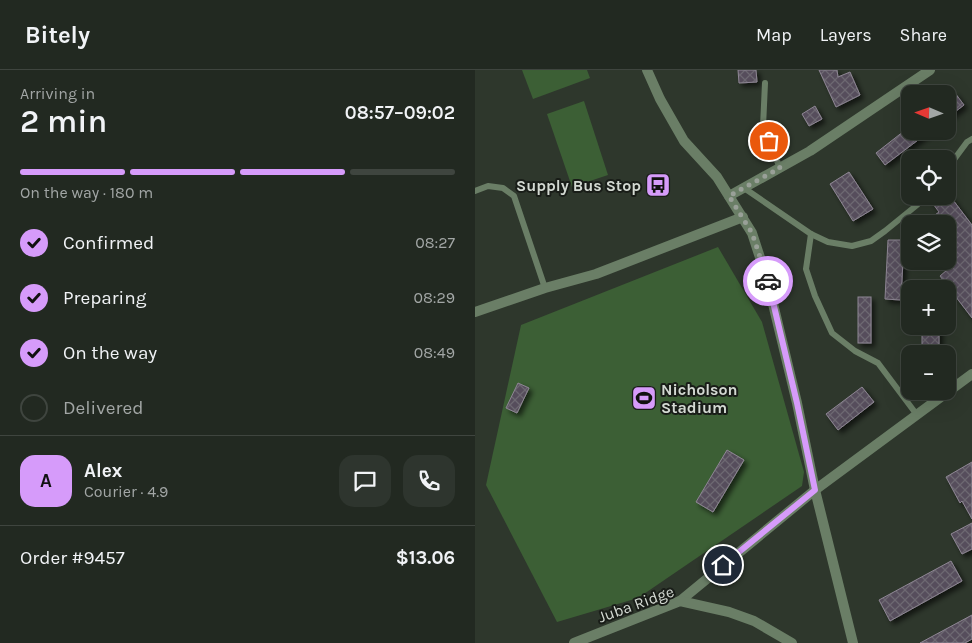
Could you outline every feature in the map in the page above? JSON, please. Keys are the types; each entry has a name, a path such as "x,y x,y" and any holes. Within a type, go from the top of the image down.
{"street":[{"path":"647,70 660,99 684,141 717,177 752,233 767,279 797,403 815,490 853,643"},
{"path":"729,196 811,151 930,70"},
{"path":"475,312 545,288 597,274 743,217"},
{"path":"680,601 815,490 972,374"},
{"name":"Juba Ridge","path":"574,643 680,601 729,612 746,618 792,643"}],"lane":[{"path":"765,83 763,127 780,168"},
{"path":"956,157 972,138"},
{"path":"475,191 488,186 503,188 514,196 545,288"},
{"path":"744,188 811,234 827,242 852,246 871,241 917,205"},
{"path":"811,234 806,269 815,296 832,333 855,351 878,363 917,415"}],"green space":[{"path":"522,70 587,70 590,78 533,99"},
{"path":"584,101 608,175 572,187 547,114"},
{"name":"Nicholson Stadium","path":"718,247 762,322 804,472 802,486 638,598 557,622 486,485 521,325"}],"building":[{"path":"738,70 756,70 757,82 739,83"},
{"path":"819,70 837,70 838,77 850,72 860,95 836,107"},
{"path":"956,94 964,105 956,111"},
{"path":"815,106 822,119 809,126 802,114"},
{"path":"901,133 901,140 918,140 905,150 901,150 901,153 885,165 876,153"},
{"path":"849,172 873,209 853,221 830,184"},
{"path":"956,204 972,225 972,318 956,297 956,280 943,280 940,276 947,270 956,270 956,215 935,215 939,212 934,205"},
{"path":"888,240 901,240 901,300 885,299"},
{"path":"858,297 871,297 871,343 858,343"},
{"path":"922,335 939,335 939,345 922,345"},
{"path":"518,383 529,388 517,413 506,408"},
{"path":"862,387 874,402 838,430 826,414"},
{"path":"727,450 744,460 713,512 696,502"},
{"path":"972,462 972,519 962,501 960,503 946,477"},
{"path":"972,523 972,549 962,554 951,534"},
{"path":"951,561 962,581 890,621 879,600"},
{"path":"972,615 972,639 965,643 920,643"}],"way so far":[{"path":"768,281 752,233 729,196 780,168 769,141"}],"place":[{"name":"Supply Bus Stop","path":"658,185"},
{"name":"Nicholson Stadium","path":"644,398"}],"route":[{"path":"723,565 815,490 797,403 768,281"}]}
